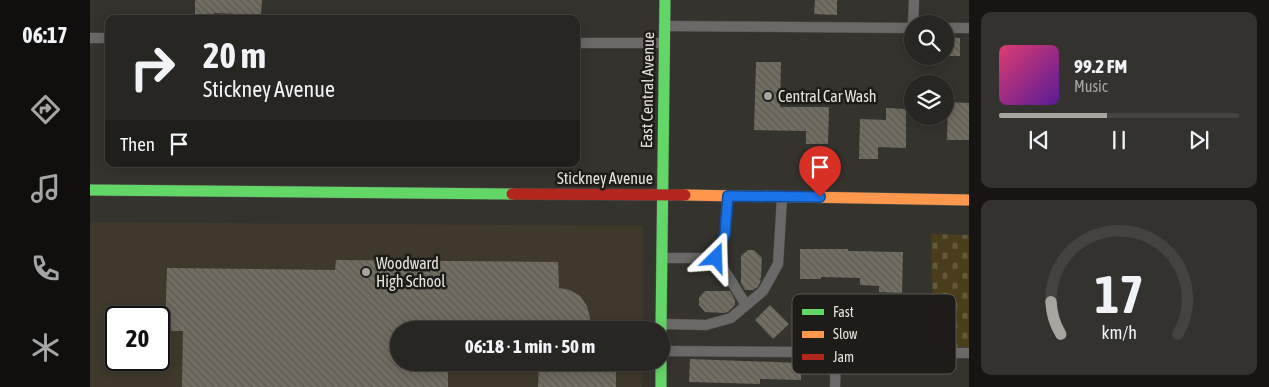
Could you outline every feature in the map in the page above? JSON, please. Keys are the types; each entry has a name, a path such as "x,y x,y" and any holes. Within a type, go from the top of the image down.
{"street":[{"name":"East Central Avenue","path":"661,321 665,0"},
{"name":"Stickney Avenue","path":"90,190 662,195 969,200"},
{"path":"660,387 661,371"}],"lane":[{"path":"913,15 914,0"},
{"path":"664,26 904,28"},
{"path":"954,28 969,28"},
{"path":"90,38 105,38"},
{"path":"580,43 664,43"},
{"path":"716,258 725,234 728,196"},
{"path":"670,327 706,325 731,318 763,291 778,264 782,197"},
{"path":"661,258 716,258"},
{"path":"716,258 746,305"},
{"path":"670,351 792,352"},
{"path":"956,353 969,353"},
{"path":"835,374 835,387"}],"shaded area":[{"name":"Woodward High School","path":"90,222 643,226 643,321 390,321 390,371 643,371 642,387 90,387"}],"green space":[{"path":"931,234 969,235 969,347 956,347 956,294 933,294"}],"building":[{"path":"195,0 262,0 261,15 214,13 214,15 195,15"},
{"path":"815,0 837,0 837,15 814,14"},
{"path":"954,38 960,38 960,56 954,56"},
{"path":"756,62 781,62 780,107 829,107 828,144 806,144 806,131 754,130"},
{"path":"954,102 969,103 969,140 947,140 947,125 954,125"},
{"path":"886,108 904,109 906,148 878,147 878,159 859,159 860,119 886,120"},
{"path":"800,249 903,252 902,293 879,292 879,286 860,285 860,278 821,277 821,279 800,279"},
{"path":"748,250 754,250 762,258 761,278 759,278 761,280 758,287 753,290 745,290 741,283 741,256"},
{"path":"336,260 558,262 559,288 570,290 580,296 587,306 591,321 390,321 390,371 448,371 448,387 182,387 183,331 170,331 170,306 166,306 167,268 335,270"},
{"path":"705,291 730,291 735,300 735,305 725,313 705,312 699,305 699,298"},
{"path":"770,305 789,324 773,339 755,320"},
{"path":"690,359 792,363 792,374 801,374 801,380 760,379 760,384 689,382"},
{"path":"539,371 616,371 616,387 538,387"}],"traffic: fast":[{"path":"661,321 665,0"},
{"path":"90,190 512,194"},
{"path":"661,371 661,387"}],"traffic: slow":[{"path":"685,195 969,200"}],"traffic: jam":[{"path":"512,194 685,195"}],"place":[{"name":"Central Car Wash","path":"768,96"},
{"name":"Woodward High School","path":"366,272"}],"route":[{"path":"716,258 725,234 728,196 820,197"}]}
